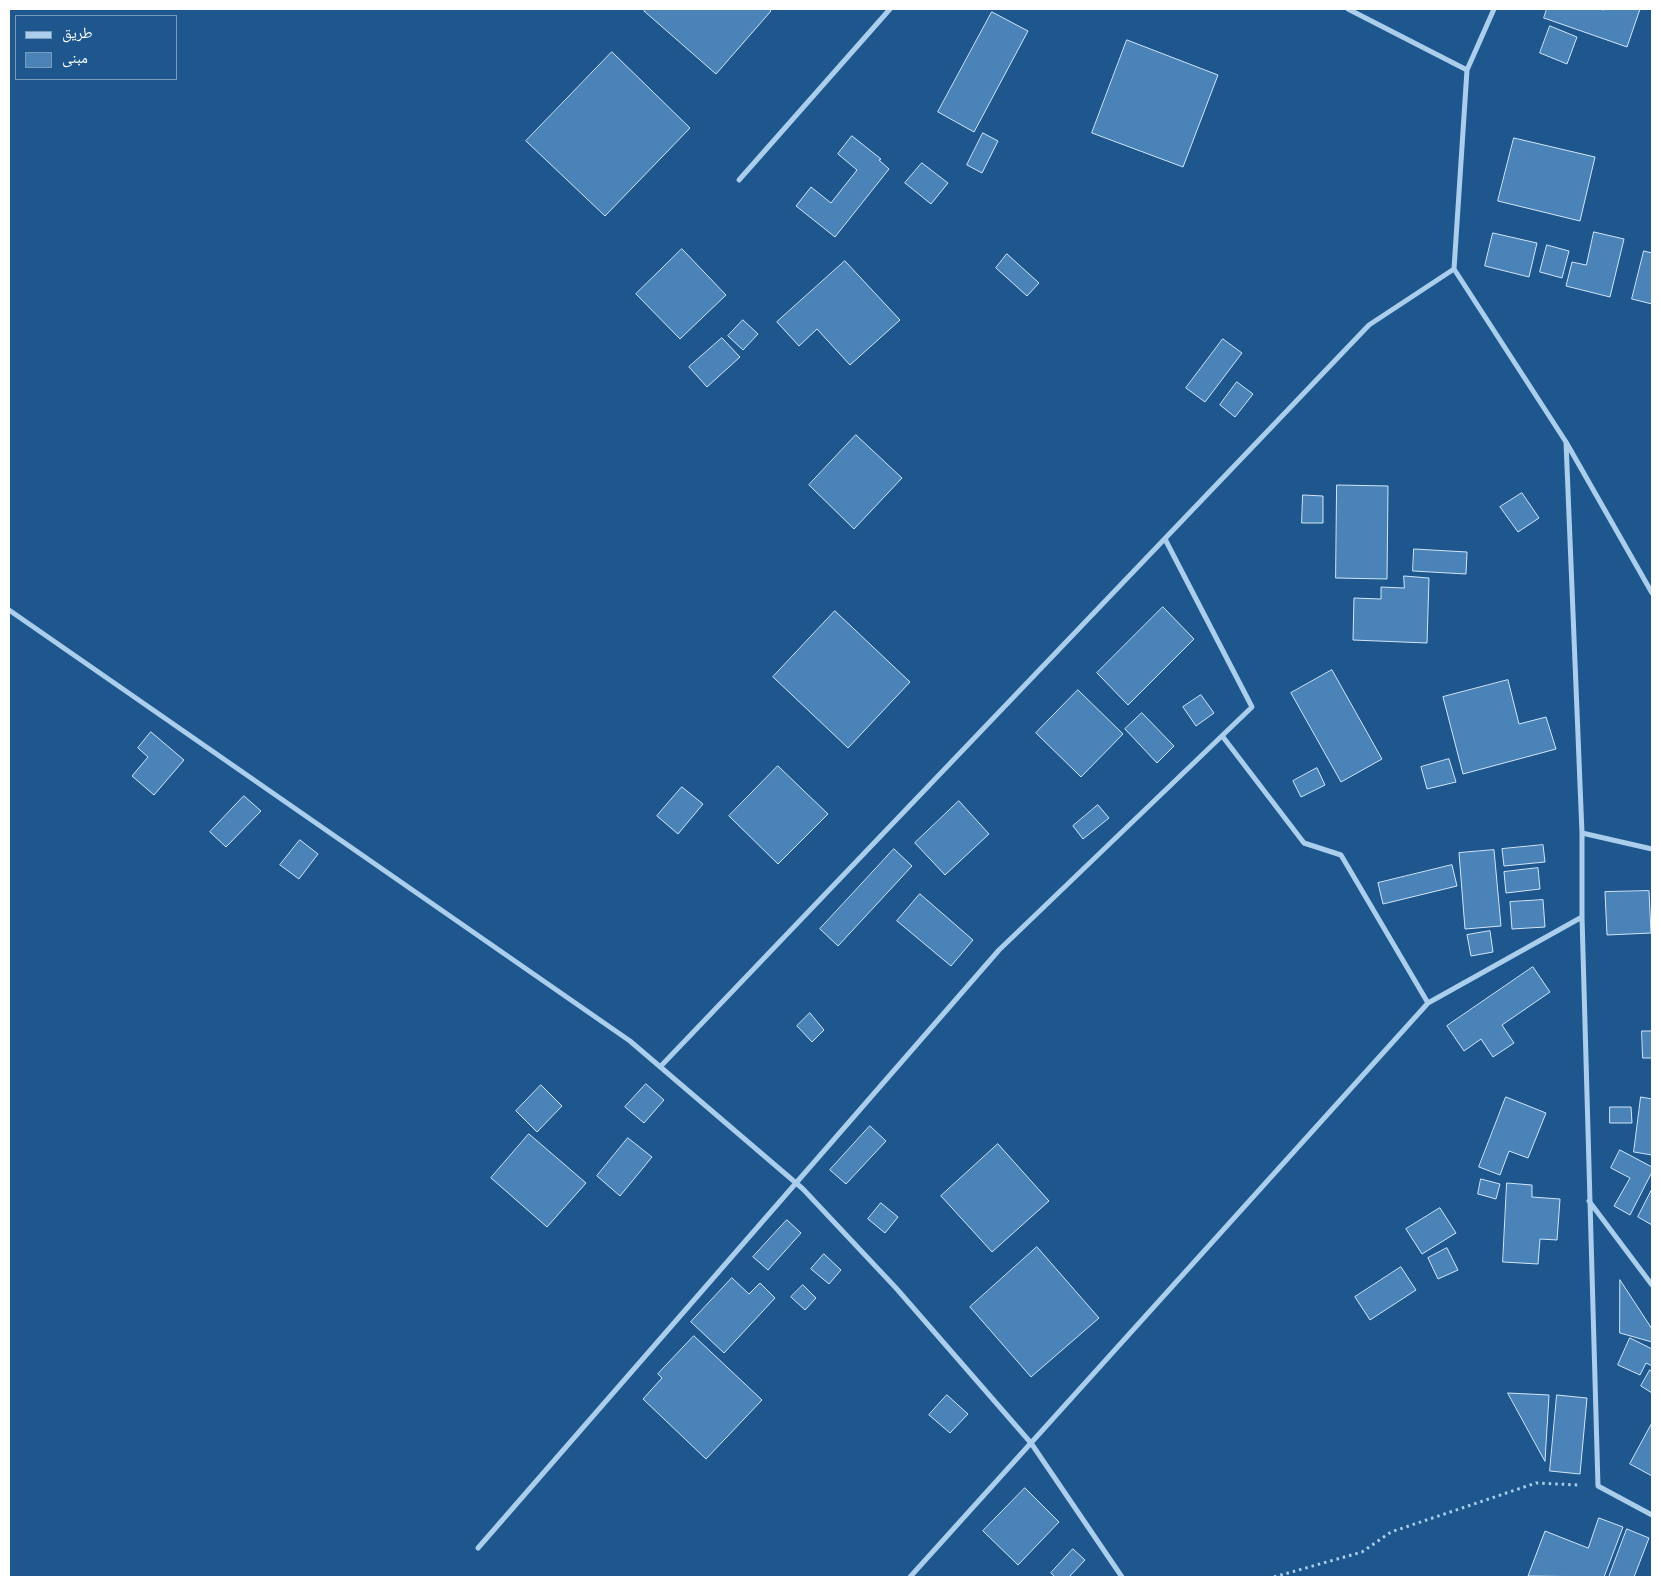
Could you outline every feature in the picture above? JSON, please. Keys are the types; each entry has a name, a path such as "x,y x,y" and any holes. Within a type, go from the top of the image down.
{"street":[{"path":"739,180 890,9"},
{"path":"1348,9 1467,70"},
{"path":"1494,9 1467,70 1454,269 1566,442 1652,593"},
{"path":"660,1067 1370,325 1454,269"},
{"path":"1566,442 1582,833 1582,917 1598,1486 1652,1515"},
{"path":"478,1548 999,950 1252,706 1165,539"},
{"path":"9,610 621,1035 803,1189 896,1288 1031,1443 1122,1577"},
{"path":"1222,737 1304,843 1341,855 1428,1003"},
{"path":"1582,833 1652,849"},
{"path":"910,1577 1428,1003 1582,917"},
{"path":"1589,1200 1652,1285"}],"path":[{"path":"1274,1577 1362,1552 1391,1532 1536,1483 1598,1486"}],"building":[{"path":"646,9 769,9 771,11 716,74 644,11"},
{"path":"1547,9 1640,9 1627,47 1544,18"},
{"path":"992,12 1028,31 974,132 938,112"},
{"path":"1550,26 1577,37 1567,64 1540,53"},
{"path":"1127,40 1218,75 1183,167 1092,133"},
{"path":"612,52 690,128 605,216 526,141"},
{"path":"983,133 998,141 982,173 967,165"},
{"path":"852,136 881,159 879,160 889,169 835,237 796,206 811,187 831,203 857,170 838,154"},
{"path":"1514,138 1595,157 1580,221 1498,201"},
{"path":"922,163 948,183 931,204 905,183"},
{"path":"1594,232 1624,239 1610,297 1566,286 1572,262 1586,265"},
{"path":"1493,233 1537,243 1529,277 1485,266"},
{"path":"1547,245 1569,251 1562,278 1540,272"},
{"path":"682,249 726,295 680,339 636,294"},
{"path":"1644,251 1652,253 1652,304 1632,299"},
{"path":"1007,254 1039,283 1027,296 996,268"},
{"path":"845,261 900,320 850,365 817,329 799,346 777,322"},
{"path":"743,320 758,334 743,350 728,336"},
{"path":"722,338 740,357 707,387 689,367"},
{"path":"1223,339 1242,353 1205,402 1186,388"},
{"path":"1237,382 1253,394 1235,417 1220,405"},
{"path":"856,435 902,478 854,529 809,485"},
{"path":"1337,485 1388,486 1387,579 1336,578"},
{"path":"1522,493 1539,518 1518,532 1500,507"},
{"path":"1303,495 1323,496 1323,523 1302,523"},
{"path":"1414,549 1467,552 1466,574 1413,571"},
{"path":"1404,576 1429,578 1427,643 1353,640 1354,598 1381,599 1381,587 1404,588"},
{"path":"1163,607 1194,639 1128,705 1097,673"},
{"path":"835,611 910,682 848,748 773,677"},
{"path":"1332,670 1382,759 1341,782 1291,693"},
{"path":"1508,680 1519,724 1546,717 1556,749 1463,774 1443,697"},
{"path":"1078,690 1123,734 1081,777 1036,733"},
{"path":"1201,695 1214,713 1196,726 1183,707"},
{"path":"1142,713 1174,746 1157,763 1125,729"},
{"path":"151,732 184,760 154,795 132,776 148,757 138,748"},
{"path":"1449,759 1456,782 1427,789 1421,767"},
{"path":"778,766 828,814 778,864 729,816"},
{"path":"1317,768 1325,785 1301,797 1293,781"},
{"path":"682,787 703,804 678,834 657,816"},
{"path":"244,796 261,811 226,847 210,832"},
{"path":"959,801 989,834 945,875 915,843"},
{"path":"1098,805 1109,818 1083,839 1073,826"},
{"path":"300,840 318,854 299,879 280,865"},
{"path":"1543,845 1545,862 1504,866 1502,849"},
{"path":"894,849 912,866 838,946 820,929"},
{"path":"1494,850 1501,926 1465,929 1459,853"},
{"path":"1452,865 1457,886 1383,904 1378,883"},
{"path":"1538,868 1540,889 1506,893 1504,872"},
{"path":"1649,891 1651,933 1607,935 1605,892"},
{"path":"920,894 973,940 951,966 897,921"},
{"path":"1543,900 1545,927 1512,929 1510,902"},
{"path":"1490,931 1493,952 1471,956 1467,935"},
{"path":"1533,967 1550,992 1502,1025 1514,1043 1493,1057 1481,1039 1464,1051 1447,1026"},
{"path":"810,1013 824,1030 812,1042 797,1026"},
{"path":"1642,1031 1652,1031 1652,1058 1643,1058"},
{"path":"646,1084 664,1100 644,1123 625,1107"},
{"path":"541,1085 562,1106 537,1132 516,1111"},
{"path":"1506,1097 1546,1113 1528,1158 1509,1151 1500,1175 1479,1167"},
{"path":"1641,1097 1652,1099 1652,1155 1634,1152"},
{"path":"1610,1107 1631,1107 1632,1123 1610,1123"},
{"path":"870,1126 886,1141 846,1184 830,1170"},
{"path":"529,1134 586,1183 547,1227 491,1178"},
{"path":"628,1138 652,1157 620,1196 597,1176"},
{"path":"998,1144 1049,1201 992,1252 941,1196"},
{"path":"1620,1150 1652,1167 1652,1172 1630,1215 1614,1206 1630,1178 1611,1168"},
{"path":"1481,1179 1500,1184 1496,1199 1478,1194"},
{"path":"1507,1183 1532,1185 1532,1197 1560,1199 1557,1240 1540,1239 1538,1264 1503,1262"},
{"path":"1652,1189 1652,1225 1638,1217"},
{"path":"881,1203 898,1217 885,1233 868,1219"},
{"path":"1440,1208 1456,1233 1422,1254 1406,1229"},
{"path":"787,1220 801,1233 768,1270 753,1257"},
{"path":"1037,1247 1099,1318 1031,1377 970,1307"},
{"path":"1447,1248 1458,1270 1438,1279 1428,1258"},
{"path":"824,1254 841,1270 829,1284 811,1269"},
{"path":"1401,1267 1416,1290 1370,1320 1355,1297"},
{"path":"732,1278 749,1294 760,1283 775,1298 724,1353 691,1322"},
{"path":"1620,1280 1652,1329 1652,1342 1620,1333"},
{"path":"803,1285 816,1298 805,1310 791,1297"},
{"path":"694,1336 762,1400 706,1459 643,1399 662,1378 658,1374"},
{"path":"1630,1338 1652,1349 1652,1366 1646,1363 1640,1375 1618,1365"},
{"path":"1650,1370 1652,1372 1652,1393 1641,1386"},
{"path":"1508,1393 1549,1395 1545,1461"},
{"path":"947,1395 968,1414 950,1433 929,1415"},
{"path":"1557,1395 1587,1398 1580,1474 1550,1471"},
{"path":"1652,1423 1652,1476 1630,1464"},
{"path":"1025,1488 1059,1522 1018,1565 983,1531"},
{"path":"1599,1518 1623,1527 1604,1577 1528,1576 1545,1531 1588,1548"},
{"path":"1627,1529 1649,1538 1634,1577 1609,1577"},
{"path":"1073,1549 1085,1560 1069,1577 1055,1577 1051,1573"}]}
